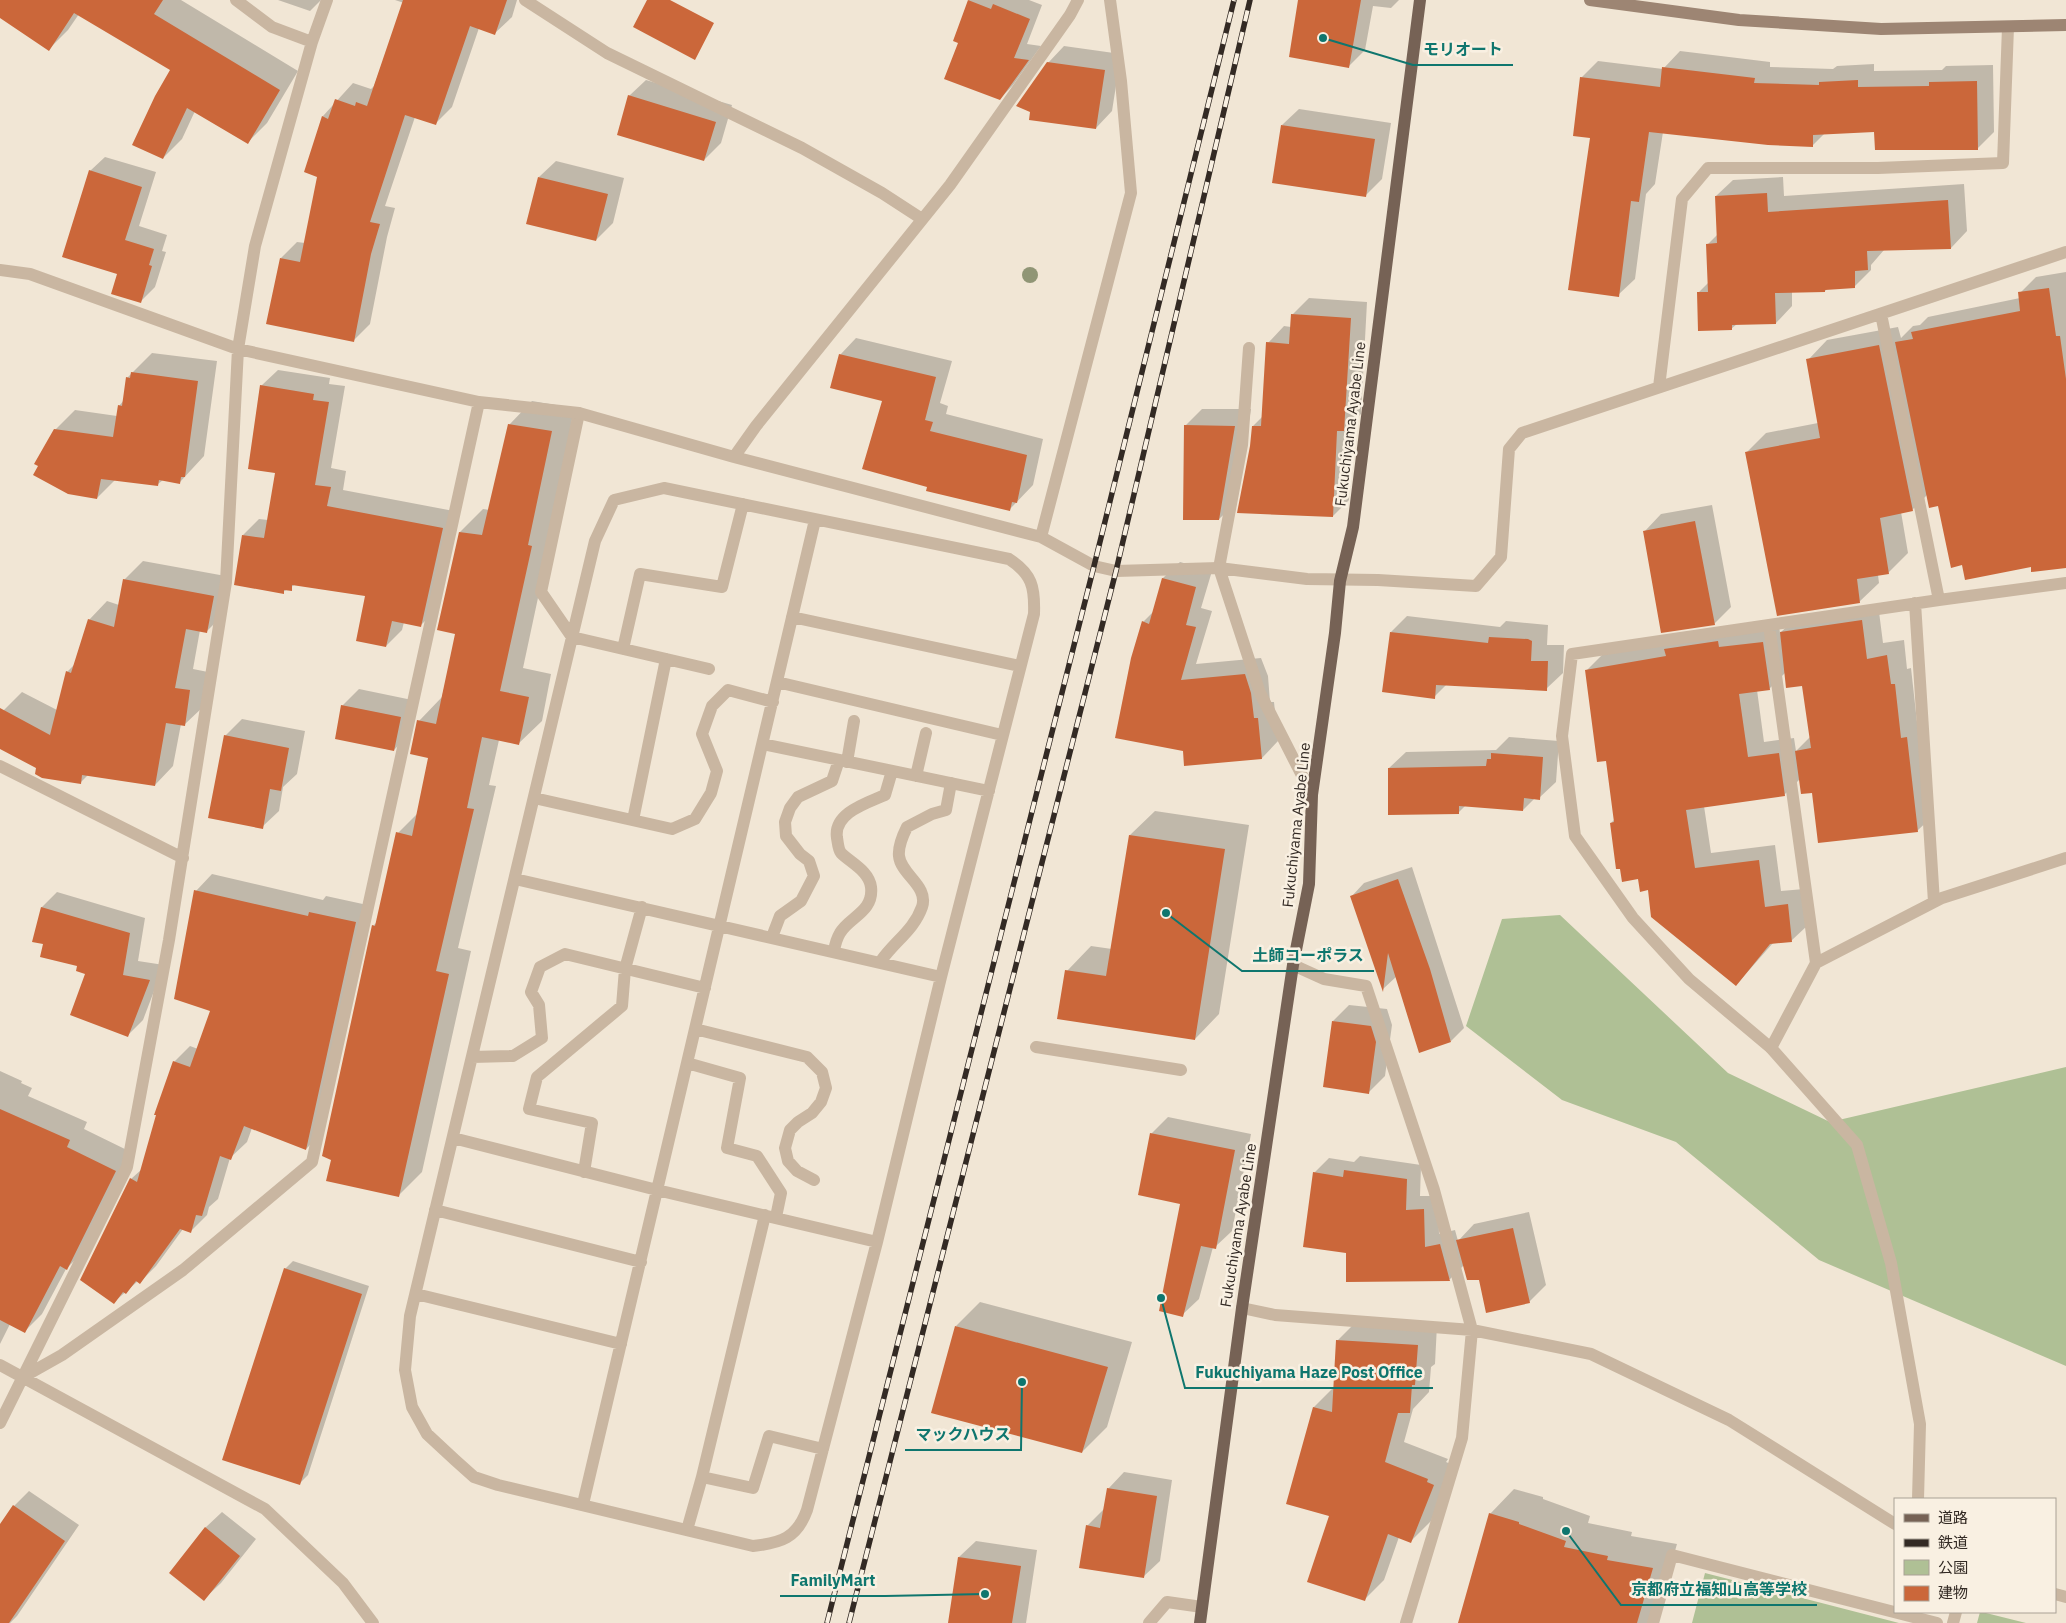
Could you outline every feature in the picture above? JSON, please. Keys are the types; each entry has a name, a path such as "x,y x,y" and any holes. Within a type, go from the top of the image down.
{"main road":[{"name":"Fukuchiyama Ayabe Line","path":"1200,1623 1242,1308 1293,965 1309,884 1312,795 1336,634 1340,581 1353,527 1420,0"}],"street":[{"path":"236,0 272,27 312,42"},
{"path":"0,1423 127,1167 183,858 226,582 238,349 255,246 312,42 326,0"},
{"path":"525,0 607,53 802,148 882,193 922,219"},
{"path":"734,457 762,419 950,185 1070,15 1078,0"},
{"path":"1041,537 1131,193 1122,81 1110,0"},
{"path":"1590,0 1739,20 1881,29 2066,25"},
{"path":"1659,386 1682,199 1708,168 1878,168 2003,163 2008,26"},
{"path":"0,270 30,274 238,349 479,402 579,413 734,457 1041,537 1094,566 1116,571 1219,568 1340,581 1378,580 1476,586 1501,557 1509,449 1522,433 2066,252"},
{"path":"1881,314 1939,600"},
{"path":"1248,348 1242,445 1219,568 1260,692 1312,795"},
{"path":"23,1377 62,1355 183,1270 312,1162 479,402"},
{"path":"579,413 541,592 572,637 709,669"},
{"path":"664,488 743,504 1008,559 1023,568 1035,590 1034,614 941,977 877,1242 801,1526 778,1543 753,1546 498,1485 474,1477 427,1434 412,1407 405,1370 410,1316 595,541 614,500 664,488"},
{"path":"623,649 640,574 722,588 743,504"},
{"path":"583,1504 816,520"},
{"path":"1918,1498 1920,1424 1891,1263 1856,1145 1771,1048 1689,979 1632,918 1575,836 1562,736 1572,654 2066,583"},
{"path":"1914,604 1934,902"},
{"path":"792,618 1020,666"},
{"path":"1769,625 1816,962"},
{"path":"633,820 666,659"},
{"path":"777,682 1002,735"},
{"path":"534,798 672,829 695,819 711,793 717,771 702,734 712,706 728,690 773,702"},
{"path":"772,937 780,916 801,901 814,876 809,861 800,854 786,836 785,822 790,808 798,797 832,781 843,761 854,722"},
{"path":"916,776 926,732"},
{"path":"763,744 989,792"},
{"path":"0,766 183,858"},
{"path":"834,951 840,932 858,917 868,905 871,888 866,876 840,851 837,833 845,817 853,809 885,795 892,771"},
{"path":"881,962 892,946 904,937 915,922 923,904 919,886 905,871 899,856 902,838 907,827 932,814 946,810 951,783"},
{"path":"1771,1048 1816,962 1934,902 2066,858"},
{"path":"515,879 941,977"},
{"path":"584,1172 592,1123 529,1109 537,1077 622,1006 625,969 642,907"},
{"path":"472,1057 513,1056 542,1038 539,1005 531,992 540,967 565,954 705,988"},
{"path":"1293,965 1324,979 1366,986 1434,1190 1472,1330 1462,1438 1406,1623"},
{"path":"695,1029 807,1057 822,1072 826,1088 820,1102 812,1113 790,1130 785,1148 788,1162 797,1171 814,1180"},
{"path":"1036,1046 1180,1070"},
{"path":"687,1063 740,1078 727,1148 757,1156 781,1193 771,1216 687,1530"},
{"path":"453,1138 657,1190 877,1242"},
{"path":"435,1210 641,1262"},
{"path":"416,1294 621,1344"},
{"path":"1242,1308 1275,1315 1472,1330 1591,1354 1729,1420 1894,1523"},
{"path":"0,1365 265,1509 343,1583 372,1623"},
{"path":"702,1478 753,1488 769,1436 823,1449"},
{"path":"1653,1623 1672,1555 1894,1612"},
{"path":"1149,1623 1167,1602 1202,1607"},
{"path":"1898,1613 1937,1623"}],"green space":[{"path":"1560,915 1728,1073 1830,1122 2066,1067 2066,1366 1819,1260 1676,1142 1562,1100 1466,1026 1502,919"},
{"path":"1705,1573 1899,1623 1692,1623"},
{"path":"1980,1613 1986,1613 2026,1623 1977,1623"}],"building":[{"path":"0,0 163,0 154,14 280,90 248,144 187,108 163,159 132,145 155,96 170,70 74,13 49,51 0,18"},
{"path":"403,0 507,0 495,35 470,26 436,125 405,115 370,222 380,224 371,254 354,342 266,324 280,258 300,262 317,177 304,172 322,116 328,119 335,99 355,106 356,102 367,106"},
{"path":"647,0 670,0 714,23 695,60 633,27"},
{"path":"968,0 991,9 993,4 1030,19 1014,58 1029,60 1000,100 944,79 958,43 953,41"},
{"path":"1298,0 1361,0 1349,68 1289,57"},
{"path":"1047,62 1105,70 1096,129 1029,120 1030,112 1016,106"},
{"path":"1662,67 1755,78 1754,83 1819,85 1819,82 1858,80 1858,87 1929,86 1929,82 1977,81 1978,150 1875,150 1874,132 1813,135 1813,147 1768,145 1649,132 1639,202 1631,201 1619,297 1568,290 1590,138 1573,136 1580,77 1660,87"},
{"path":"628,95 716,122 704,161 617,135"},
{"path":"1281,125 1375,139 1366,197 1272,183"},
{"path":"89,170 142,187 125,240 154,249 149,265 152,266 141,303 111,294 117,274 62,257"},
{"path":"538,177 608,194 596,241 526,224"},
{"path":"1767,193 1768,212 1948,200 1951,249 1867,251 1868,270 1855,271 1855,288 1825,290 1825,292 1775,293 1776,324 1732,325 1732,330 1698,331 1697,292 1708,292 1706,244 1717,243 1715,196"},
{"path":"2049,288 2056,336 2060,336 2066,379 2066,568 2031,572 2031,567 1965,580 1962,565 1951,568 1938,506 1929,508 1895,342 1913,339 1911,332 2020,311 2018,292"},
{"path":"1291,314 1351,318 1344,431 1337,431 1333,517 1237,513 1252,426 1261,426 1266,342 1289,344"},
{"path":"1879,345 1913,511 1880,518 1889,574 1857,579 1860,603 1777,616 1745,452 1820,438 1806,359"},
{"path":"839,354 936,377 925,420 933,422 930,431 1027,455 1017,503 1012,502 1010,511 926,491 927,487 862,469 882,401 830,388"},
{"path":"131,372 198,381 185,477 181,477 180,484 159,480 158,486 101,479 97,499 68,494 33,475 38,466 34,464 54,429 113,437 118,405 122,406 126,377 130,378"},
{"path":"260,385 314,394 313,400 329,402 315,485 331,487 327,506 443,528 421,627 392,621 386,647 356,641 365,596 292,585 292,591 284,590 284,594 234,585 242,535 264,538 275,473 248,469"},
{"path":"508,424 552,431 528,545 532,546 500,691 529,697 519,745 482,737 467,808 474,809 436,971 449,974 399,1197 326,1181 331,1160 322,1156 372,925 375,926 396,832 412,836 428,758 410,754 417,720 436,724 455,634 437,630 459,532 482,535"},
{"path":"1184,425 1235,426 1219,520 1183,520"},
{"path":"1695,521 1715,625 1661,633 1643,531"},
{"path":"1162,578 1196,587 1186,625 1196,627 1181,680 1245,674 1251,693 1254,718 1258,718 1262,759 1184,766 1183,751 1115,738 1131,658 1142,621 1149,624"},
{"path":"123,579 214,596 207,633 186,629 175,688 190,690 185,726 166,723 155,786 82,775 81,784 42,778 35,774 36,768 0,749 0,708 50,735 66,671 71,673 88,619 114,627"},
{"path":"1862,620 1867,659 1887,655 1891,684 1895,684 1901,738 1907,737 1918,832 1818,843 1812,793 1801,794 1795,751 1811,748 1802,686 1786,688 1780,632"},
{"path":"1390,632 1488,643 1489,637 1528,639 1532,641 1531,661 1548,661 1547,691 1436,685 1435,699 1382,692"},
{"path":"1718,641 1719,647 1763,642 1770,690 1739,694 1748,757 1779,753 1785,796 1686,810 1695,868 1759,860 1765,907 1788,904 1792,942 1770,944 1736,986 1651,917 1648,890 1640,892 1638,879 1622,882 1620,869 1616,869 1610,823 1614,822 1606,761 1597,762 1585,670 1666,656 1664,649"},
{"path":"341,705 401,717 394,751 335,739"},
{"path":"224,735 289,748 281,791 270,789 263,829 208,818"},
{"path":"1491,753 1543,757 1540,800 1524,798 1523,811 1459,806 1459,814 1388,815 1388,768 1486,766 1487,759 1491,759"},
{"path":"1129,835 1225,849 1195,1040 1057,1019 1065,970 1106,976"},
{"path":"1398,879 1430,969 1451,1042 1419,1053 1388,953 1383,992 1350,896"},
{"path":"194,890 308,916 309,912 356,922 306,1150 244,1126 231,1160 220,1156 202,1216 196,1215 191,1233 180,1229 140,1284 136,1281 126,1294 123,1292 114,1304 80,1280 130,1178 137,1182 156,1115 154,1115 173,1061 190,1067 210,1011 174,999"},
{"path":"41,907 130,933 123,975 150,980 128,1037 70,1015 85,974 76,971 77,966 40,957 43,944 32,942"},
{"path":"1332,1021 1371,1026 1376,1042 1369,1094 1323,1087"},
{"path":"0,1109 70,1140 67,1147 116,1171 67,1270 60,1266 25,1333 0,1320"},
{"path":"1150,1133 1235,1150 1216,1249 1201,1246 1183,1317 1159,1311 1180,1204 1138,1195"},
{"path":"1344,1170 1407,1179 1406,1210 1424,1209 1425,1247 1440,1244 1450,1281 1346,1282 1346,1253 1303,1247 1313,1172 1343,1177"},
{"path":"1513,1228 1530,1303 1486,1313 1479,1280 1467,1280 1456,1240"},
{"path":"284,1268 362,1294 300,1485 222,1460"},
{"path":"955,1326 1108,1367 1082,1453 931,1413"},
{"path":"1336,1340 1418,1345 1415,1385 1412,1385 1410,1413 1398,1413 1385,1462 1428,1479 1427,1482 1434,1485 1411,1543 1388,1534 1365,1601 1307,1582 1329,1516 1286,1504 1313,1407 1332,1412"},
{"path":"1107,1488 1157,1496 1144,1578 1079,1568 1086,1525 1100,1528"},
{"path":"13,1505 65,1541 9,1623 0,1623 0,1524"},
{"path":"1489,1513 1519,1522 1519,1524 1566,1541 1564,1547 1608,1556 1607,1560 1653,1568 1637,1623 1458,1623"},
{"path":"205,1527 240,1556 204,1601 169,1573"},
{"path":"958,1557 1021,1566 1012,1623 948,1623"}],"railway":[{"path":"827,1623 1094,566 1234,0"},
{"path":"849,1623 1116,571 1250,0"}],"place":[{"name":"モリオート","path":"1323,38"},
{"name":"土師コーポラス","path":"1166,913"},
{"name":"Fukuchiyama Haze Post Office","path":"1161,1298"},
{"name":"マックハウス","path":"1022,1382"},
{"name":"京都府立福知山高等学校","path":"1566,1531"},
{"name":"FamilyMart","path":"985,1594"}]}
